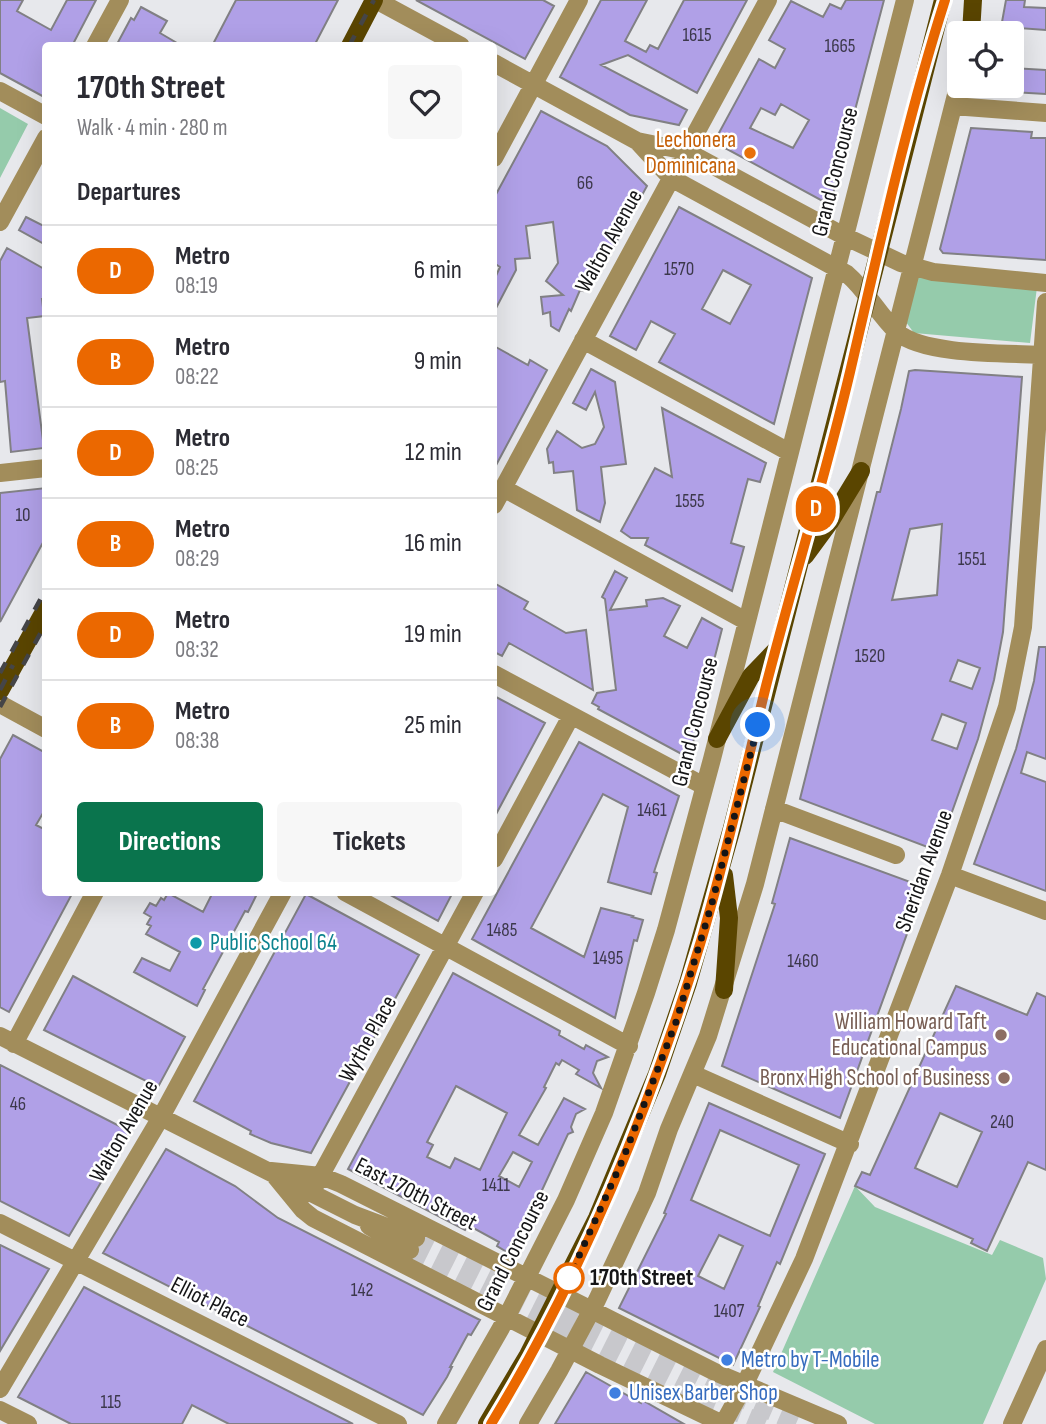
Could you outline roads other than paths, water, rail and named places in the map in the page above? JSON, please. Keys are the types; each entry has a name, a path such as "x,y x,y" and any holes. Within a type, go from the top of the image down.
{"main road":[{"path":"352,42 375,0"},
{"path":"930,50 934,0"},
{"path":"487,1424 560,1294 606,1197 657,1074 692,971 723,864 943,0"},
{"path":"972,21 974,0"},
{"path":"799,564 830,522 861,471"},
{"path":"0,691 42,615"},
{"path":"717,739 751,676 777,648"},
{"path":"723,864 729,918 724,990"}],"street":[{"path":"97,42 120,0"},
{"path":"375,0 454,42"},
{"path":"497,152 579,0"},
{"name":"Walton Avenue","path":"497,499 768,0"},
{"name":"Grand Concourse","path":"446,1424 528,1278 581,1167 629,1046 666,930 717,739 905,0"},
{"path":"975,21 982,0"},
{"path":"497,65 638,141 686,151 844,236 911,267 933,272 1046,282"},
{"path":"0,91 42,114"},
{"path":"528,1424 591,1310 637,1216 724,990 749,906 955,98"},
{"path":"953,106 1046,113"},
{"path":"638,141 671,178 852,278 895,330 911,341 926,346 1044,355"},
{"path":"0,222 42,145"},
{"name":"Sheridan Avenue","path":"723,1424 744,1386 804,1259 850,1144 950,875 1007,707 1023,627 1046,302"},
{"path":"583,340 789,452"},
{"path":"0,473 42,468"},
{"path":"503,488 746,621"},
{"path":"497,676 704,786"},
{"path":"0,704 42,727"},
{"path":"497,853 571,716"},
{"path":"774,809 896,855"},
{"path":"950,875 1046,911"},
{"path":"7,1040 93,896"},
{"name":"Walton Avenue","path":"0,1389 161,1117 281,896"},
{"path":"352,896 629,1046"},
{"name":"Wythe Place","path":"303,1210 473,896"},
{"name":"East 170th Street","path":"7,1040 413,1244"},
{"path":"693,1074 850,1144"},
{"name":"East 170th Street","path":"271,1171 321,1176 354,1190 744,1386 828,1422"},
{"name":"East 170th Street","path":"271,1171 303,1210 538,1334 723,1424"},
{"name":"Elliot Place","path":"0,1223 398,1424"},
{"path":"1012,1424 1046,1349"},
{"path":"0,1410 28,1424"}],"tunnel":[{"path":"416,1238 719,1389 800,1424"},
{"path":"410,1250 712,1402 765,1424"}],"railway":[{"path":"351,42 374,0"},
{"path":"0,673 42,596"},
{"path":"0,707 42,630"},
{"path":"0,690 13,665"}],"metro line":[{"name":"D","path":"491,1424 533,1353 620,1168 686,989 814,516 876,261 945,0"}],"place":[{"name":"Lechonera Dominicana","path":"750,153"},
{"name":"Public School 64","path":"196,943"},
{"name":"William Howard Taft Educational Campus","path":"1001,1035"},
{"name":"Bronx High School of Business","path":"1004,1078"},
{"name":"170th Street","path":"569,1278"},
{"name":"Metro by T-Mobile","path":"727,1360"},
{"name":"Unisex Barber Shop","path":"615,1393"}]}
